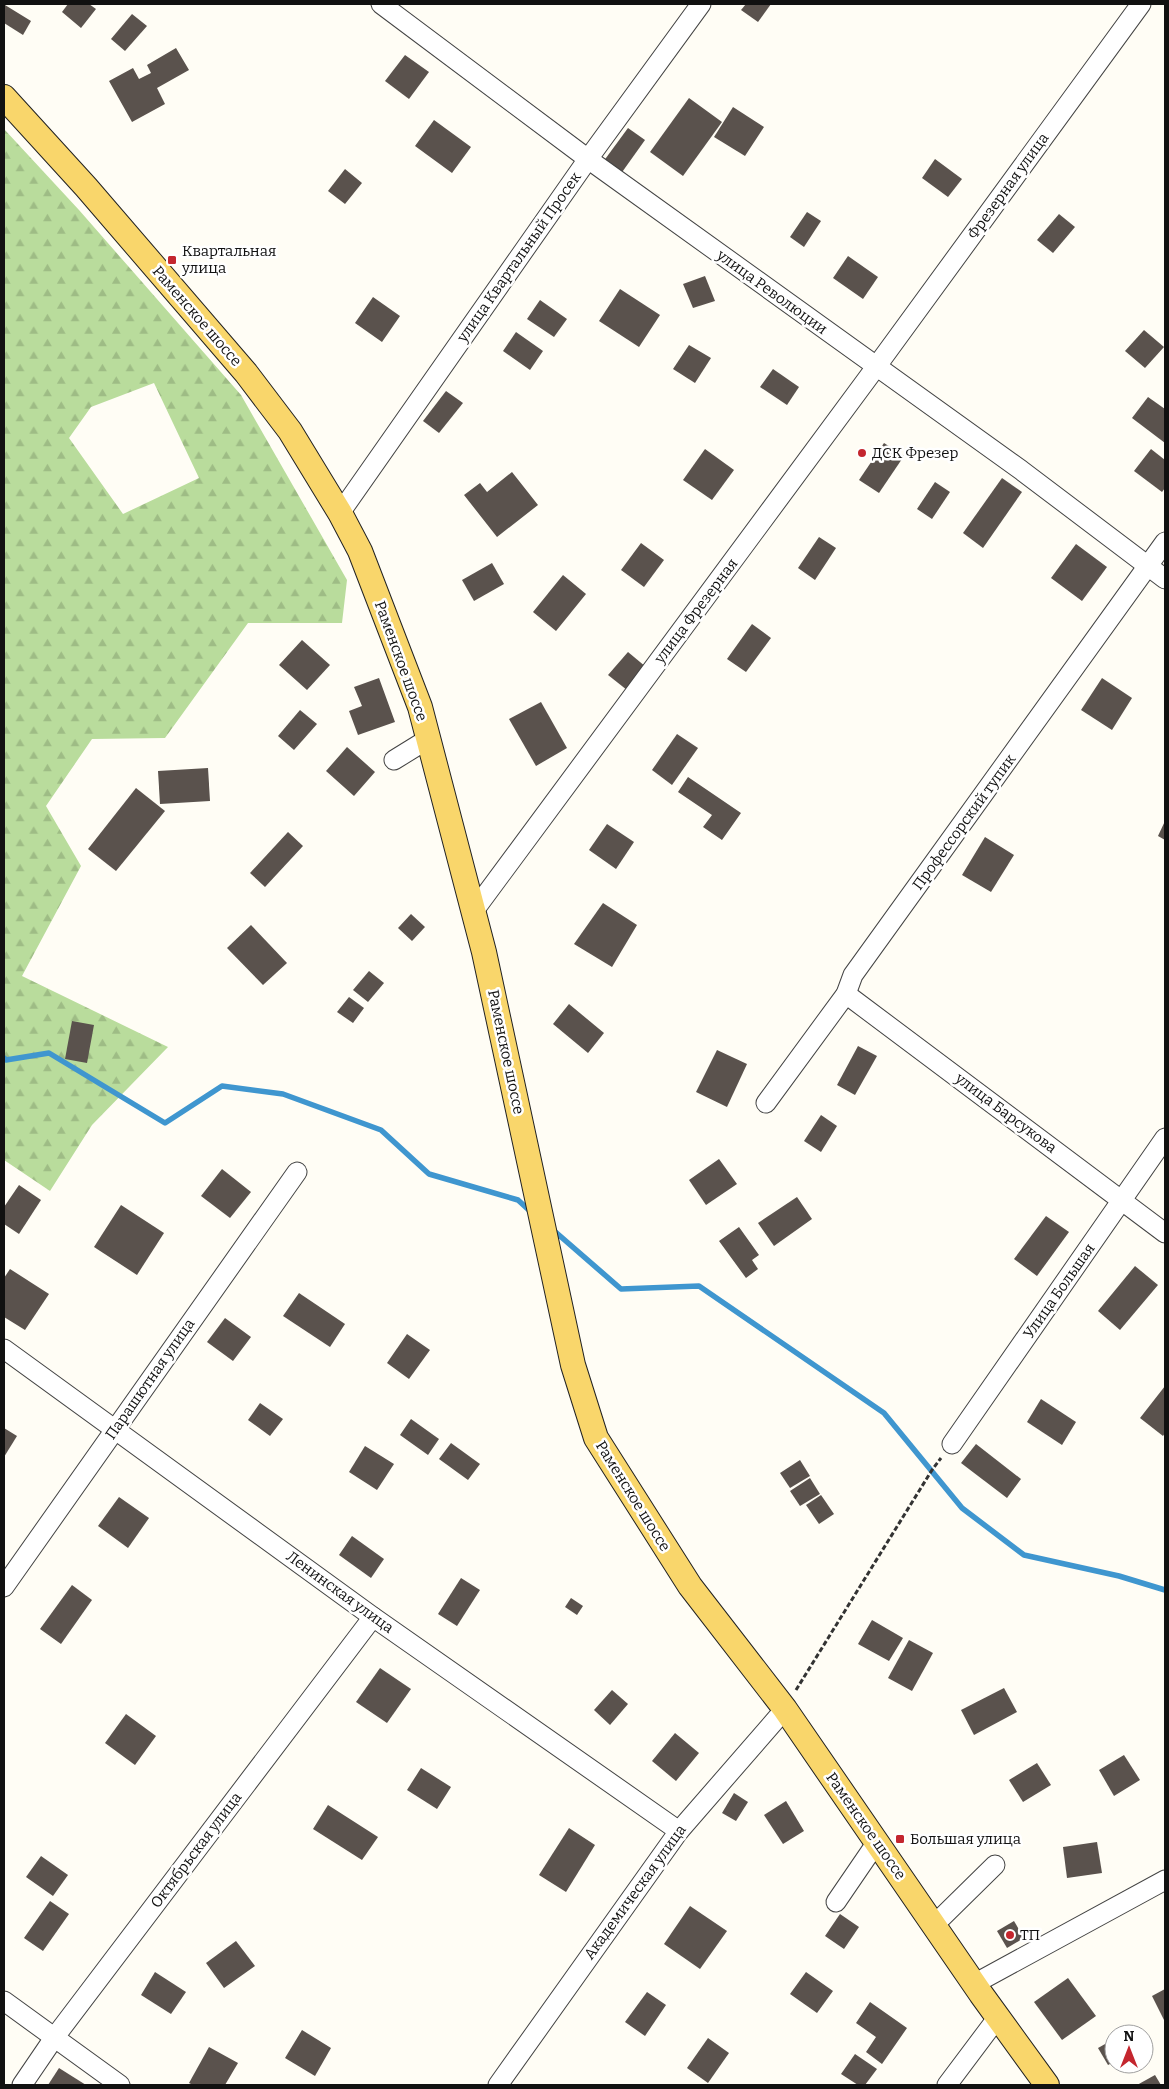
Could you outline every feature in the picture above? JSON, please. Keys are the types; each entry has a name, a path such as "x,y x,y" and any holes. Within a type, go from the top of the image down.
{"main road":[{"name":"Раменское шоссе","path":"4,97 86,187 246,373 290,431 340,513 360,551 420,707 484,952 573,1365 596,1438 690,1586 785,1709 974,1984 1047,2085"}],"street":[{"name":"улица Революции","path":"381,4 588,159 1020,470 1165,579"},
{"name":"улица Квартальный Просек","path":"340,513 588,159 701,4"},
{"name":"Фрезерная улица","path":"876,368 1141,4"},
{"name":"улица Фрезерная","path":"473,912 876,368"},
{"name":"Профессорский тупик","path":"766,1103 846,994 853,975 1165,542"},
{"path":"394,760 428,739"},
{"name":"улица Барсукова","path":"846,994 1165,1233"},
{"name":"Улица Большая","path":"952,1444 1165,1138"},
{"name":"Парашютная улица","path":"4,1587 297,1172"},
{"name":"Ленинская улица","path":"4,1349 373,1617 679,1831"},
{"name":"Октябрьская улица","path":"22,2085 54,2038 373,1617"},
{"name":"Академическая улица","path":"498,2085 679,1831 785,1709"},
{"path":"836,1902 877,1842"},
{"path":"934,1925 995,1865"},
{"path":"974,1984 1165,1880"},
{"path":"4,2001 120,2085"},
{"path":"947,2085 998,2017"}],"path":[{"path":"785,1709 932,1470 952,1444"}],"green space":[{"path":"4,129 79,210 241,395 347,580 342,623 248,623 165,738 92,739 46,806 81,866 22,976 168,1047 92,1125 50,1191 4,1160","holes":["154,383 199,478 123,514 69,438 91,407"]}],"building":[{"path":"68,4 89,4 96,9 81,28 62,12"},
{"path":"746,4 771,4 758,22 741,10"},
{"path":"5,5 31,21 23,35 4,23"},
{"path":"132,14 147,26 125,51 111,39"},
{"path":"176,48 189,70 157,88 165,104 132,122 109,81 133,68 139,79 151,73 147,65"},
{"path":"405,55 429,72 409,99 385,81"},
{"path":"689,98 722,122 683,176 650,152"},
{"path":"733,107 764,127 745,156 714,137"},
{"path":"434,120 471,147 452,173 415,146"},
{"path":"628,128 645,140 620,175 603,162"},
{"path":"935,159 962,179 948,197 922,178"},
{"path":"345,169 362,183 345,204 328,191"},
{"path":"807,212 821,221 804,247 790,237"},
{"path":"1059,214 1075,227 1053,253 1037,240"},
{"path":"848,256 878,277 863,299 833,278"},
{"path":"705,276 715,301 693,308 683,284"},
{"path":"620,289 660,315 639,347 599,321"},
{"path":"373,297 400,316 382,342 355,323"},
{"path":"540,300 567,319 554,337 527,319"},
{"path":"1144,330 1164,347 1145,368 1125,351"},
{"path":"516,332 543,351 530,370 503,351"},
{"path":"689,345 711,358 695,383 673,369"},
{"path":"773,369 799,387 787,405 760,387"},
{"path":"446,391 463,403 439,433 423,421"},
{"path":"1148,397 1165,409 1165,443 1132,418"},
{"path":"884,443 904,456 879,493 859,480"},
{"path":"705,449 734,470 712,500 683,480"},
{"path":"1151,449 1165,460 1165,488 1162,492 1134,471"},
{"path":"512,472 538,505 497,537 464,495 480,483 487,492"},
{"path":"1002,478 1022,492 983,548 963,533"},
{"path":"935,482 950,492 932,519 917,509"},
{"path":"819,537 836,548 815,580 798,568"},
{"path":"641,543 664,560 644,587 621,570"},
{"path":"1076,544 1107,567 1082,601 1051,578"},
{"path":"492,563 504,584 474,601 462,580"},
{"path":"563,575 586,594 556,631 533,612"},
{"path":"752,624 771,638 746,672 727,659"},
{"path":"302,640 330,665 307,690 279,665"},
{"path":"628,652 646,667 627,690 608,675"},
{"path":"379,678 395,722 358,735 349,711 362,706 354,687"},
{"path":"1102,678 1132,698 1112,730 1081,710"},
{"path":"541,702 567,748 536,766 509,719"},
{"path":"300,710 317,724 294,750 278,736"},
{"path":"677,734 698,748 672,785 652,770"},
{"path":"347,747 375,772 354,796 326,771"},
{"path":"208,768 210,801 160,804 158,771"},
{"path":"688,777 741,813 722,840 703,827 712,815 678,792"},
{"path":"136,788 165,811 116,871 88,849"},
{"path":"1165,821 1165,840 1158,836"},
{"path":"607,824 634,842 616,869 589,850"},
{"path":"288,832 303,846 265,887 250,873"},
{"path":"985,837 1014,855 991,892 962,875"},
{"path":"603,903 637,925 612,967 574,944"},
{"path":"411,914 425,927 412,941 398,928"},
{"path":"251,925 287,963 263,985 227,948"},
{"path":"369,971 384,983 368,1002 353,990"},
{"path":"349,997 364,1008 353,1023 337,1012"},
{"path":"569,1004 604,1033 588,1053 553,1024"},
{"path":"72,1021 94,1025 87,1063 65,1059"},
{"path":"858,1046 877,1056 855,1095 837,1085"},
{"path":"717,1050 747,1064 727,1107 696,1092"},
{"path":"821,1115 837,1126 821,1152 804,1141"},
{"path":"719,1159 737,1184 706,1205 689,1180"},
{"path":"222,1169 251,1192 230,1218 201,1196"},
{"path":"19,1185 41,1200 19,1234 4,1224 4,1207"},
{"path":"797,1197 812,1219 774,1246 758,1223"},
{"path":"121,1205 164,1233 137,1275 94,1247"},
{"path":"1046,1216 1069,1232 1037,1276 1014,1259"},
{"path":"739,1227 759,1255 752,1260 758,1269 746,1278 719,1241"},
{"path":"1135,1266 1158,1285 1120,1330 1098,1311"},
{"path":"10,1269 49,1294 25,1330 4,1317 4,1278"},
{"path":"299,1293 345,1324 330,1347 283,1316"},
{"path":"225,1318 251,1337 233,1361 207,1342"},
{"path":"407,1334 430,1350 409,1379 387,1363"},
{"path":"1165,1386 1165,1433 1163,1436 1140,1418"},
{"path":"1041,1399 1076,1422 1062,1445 1027,1422"},
{"path":"260,1403 283,1419 270,1436 248,1420"},
{"path":"411,1419 439,1439 428,1455 400,1435"},
{"path":"4,1428 17,1436 4,1457"},
{"path":"451,1443 480,1464 468,1480 439,1459"},
{"path":"976,1444 1021,1479 1007,1498 961,1463"},
{"path":"365,1446 394,1464 377,1490 349,1472"},
{"path":"800,1460 810,1476 790,1488 780,1473"},
{"path":"810,1478 820,1494 800,1506 790,1491"},
{"path":"821,1495 834,1514 819,1524 806,1505"},
{"path":"119,1497 149,1518 128,1548 98,1526"},
{"path":"352,1536 384,1559 371,1578 339,1555"},
{"path":"461,1578 480,1590 457,1626 438,1614"},
{"path":"72,1585 92,1600 61,1644 40,1629"},
{"path":"571,1598 583,1606 577,1615 565,1607"},
{"path":"872,1620 903,1638 889,1661 858,1644"},
{"path":"909,1640 933,1653 912,1691 888,1678"},
{"path":"380,1668 411,1689 387,1723 356,1702"},
{"path":"1004,1688 1017,1712 974,1735 961,1710"},
{"path":"612,1690 628,1704 610,1725 594,1710"},
{"path":"126,1714 156,1736 135,1765 105,1743"},
{"path":"675,1733 699,1753 676,1781 652,1761"},
{"path":"1124,1755 1140,1780 1114,1796 1099,1770"},
{"path":"1037,1763 1051,1785 1023,1802 1009,1780"},
{"path":"421,1768 451,1787 437,1809 407,1790"},
{"path":"734,1793 748,1802 736,1821 722,1813"},
{"path":"786,1801 804,1831 783,1844 764,1815"},
{"path":"328,1805 378,1837 362,1860 313,1829"},
{"path":"569,1828 595,1845 566,1892 539,1875"},
{"path":"1097,1842 1102,1873 1067,1878 1063,1847"},
{"path":"41,1856 68,1875 53,1896 26,1877"},
{"path":"50,1901 69,1914 43,1951 24,1938"},
{"path":"690,1906 727,1931 700,1969 664,1944"},
{"path":"840,1914 859,1927 844,1949 825,1936"},
{"name":"ТП","path":"1014,1921 1024,1938 1007,1948 997,1931"},
{"path":"236,1941 255,1966 224,1988 206,1963"},
{"path":"155,1972 186,1992 171,2014 141,1995"},
{"path":"806,1972 833,1991 817,2013 790,1994"},
{"path":"1068,1978 1096,2016 1062,2040 1034,2002"},
{"path":"1165,1989 1165,2022 1152,1996"},
{"path":"647,1992 666,2005 645,2036 625,2022"},
{"path":"870,2002 907,2028 882,2064 866,2052 876,2037 856,2023"},
{"path":"302,2030 331,2048 315,2076 285,2058"},
{"path":"708,2038 729,2053 708,2083 687,2068"},
{"path":"1104,2045 1104,2058 1098,2048"},
{"path":"209,2047 238,2063 225,2085 193,2085 189,2083"},
{"path":"855,2054 877,2069 865,2085 858,2085 841,2074"},
{"path":"59,2068 86,2085 48,2085"},
{"path":"1155,2075 1161,2085 1137,2085"}],"waterway":[{"path":"4,1058 6,1060 49,1053 165,1123 222,1086 283,1094 381,1130 429,1174 518,1200 531,1212"},
{"path":"552,1229 621,1289 699,1286 884,1413 962,1508 1024,1555 1119,1576 1165,1590"}],"place":[{"name":"Квартальная улица","path":"172,260"},
{"name":"ДСК Фрезер","path":"862,453"},
{"name":"Большая улица","path":"900,1839"},
{"name":"ТП","path":"1010,1935"}]}
